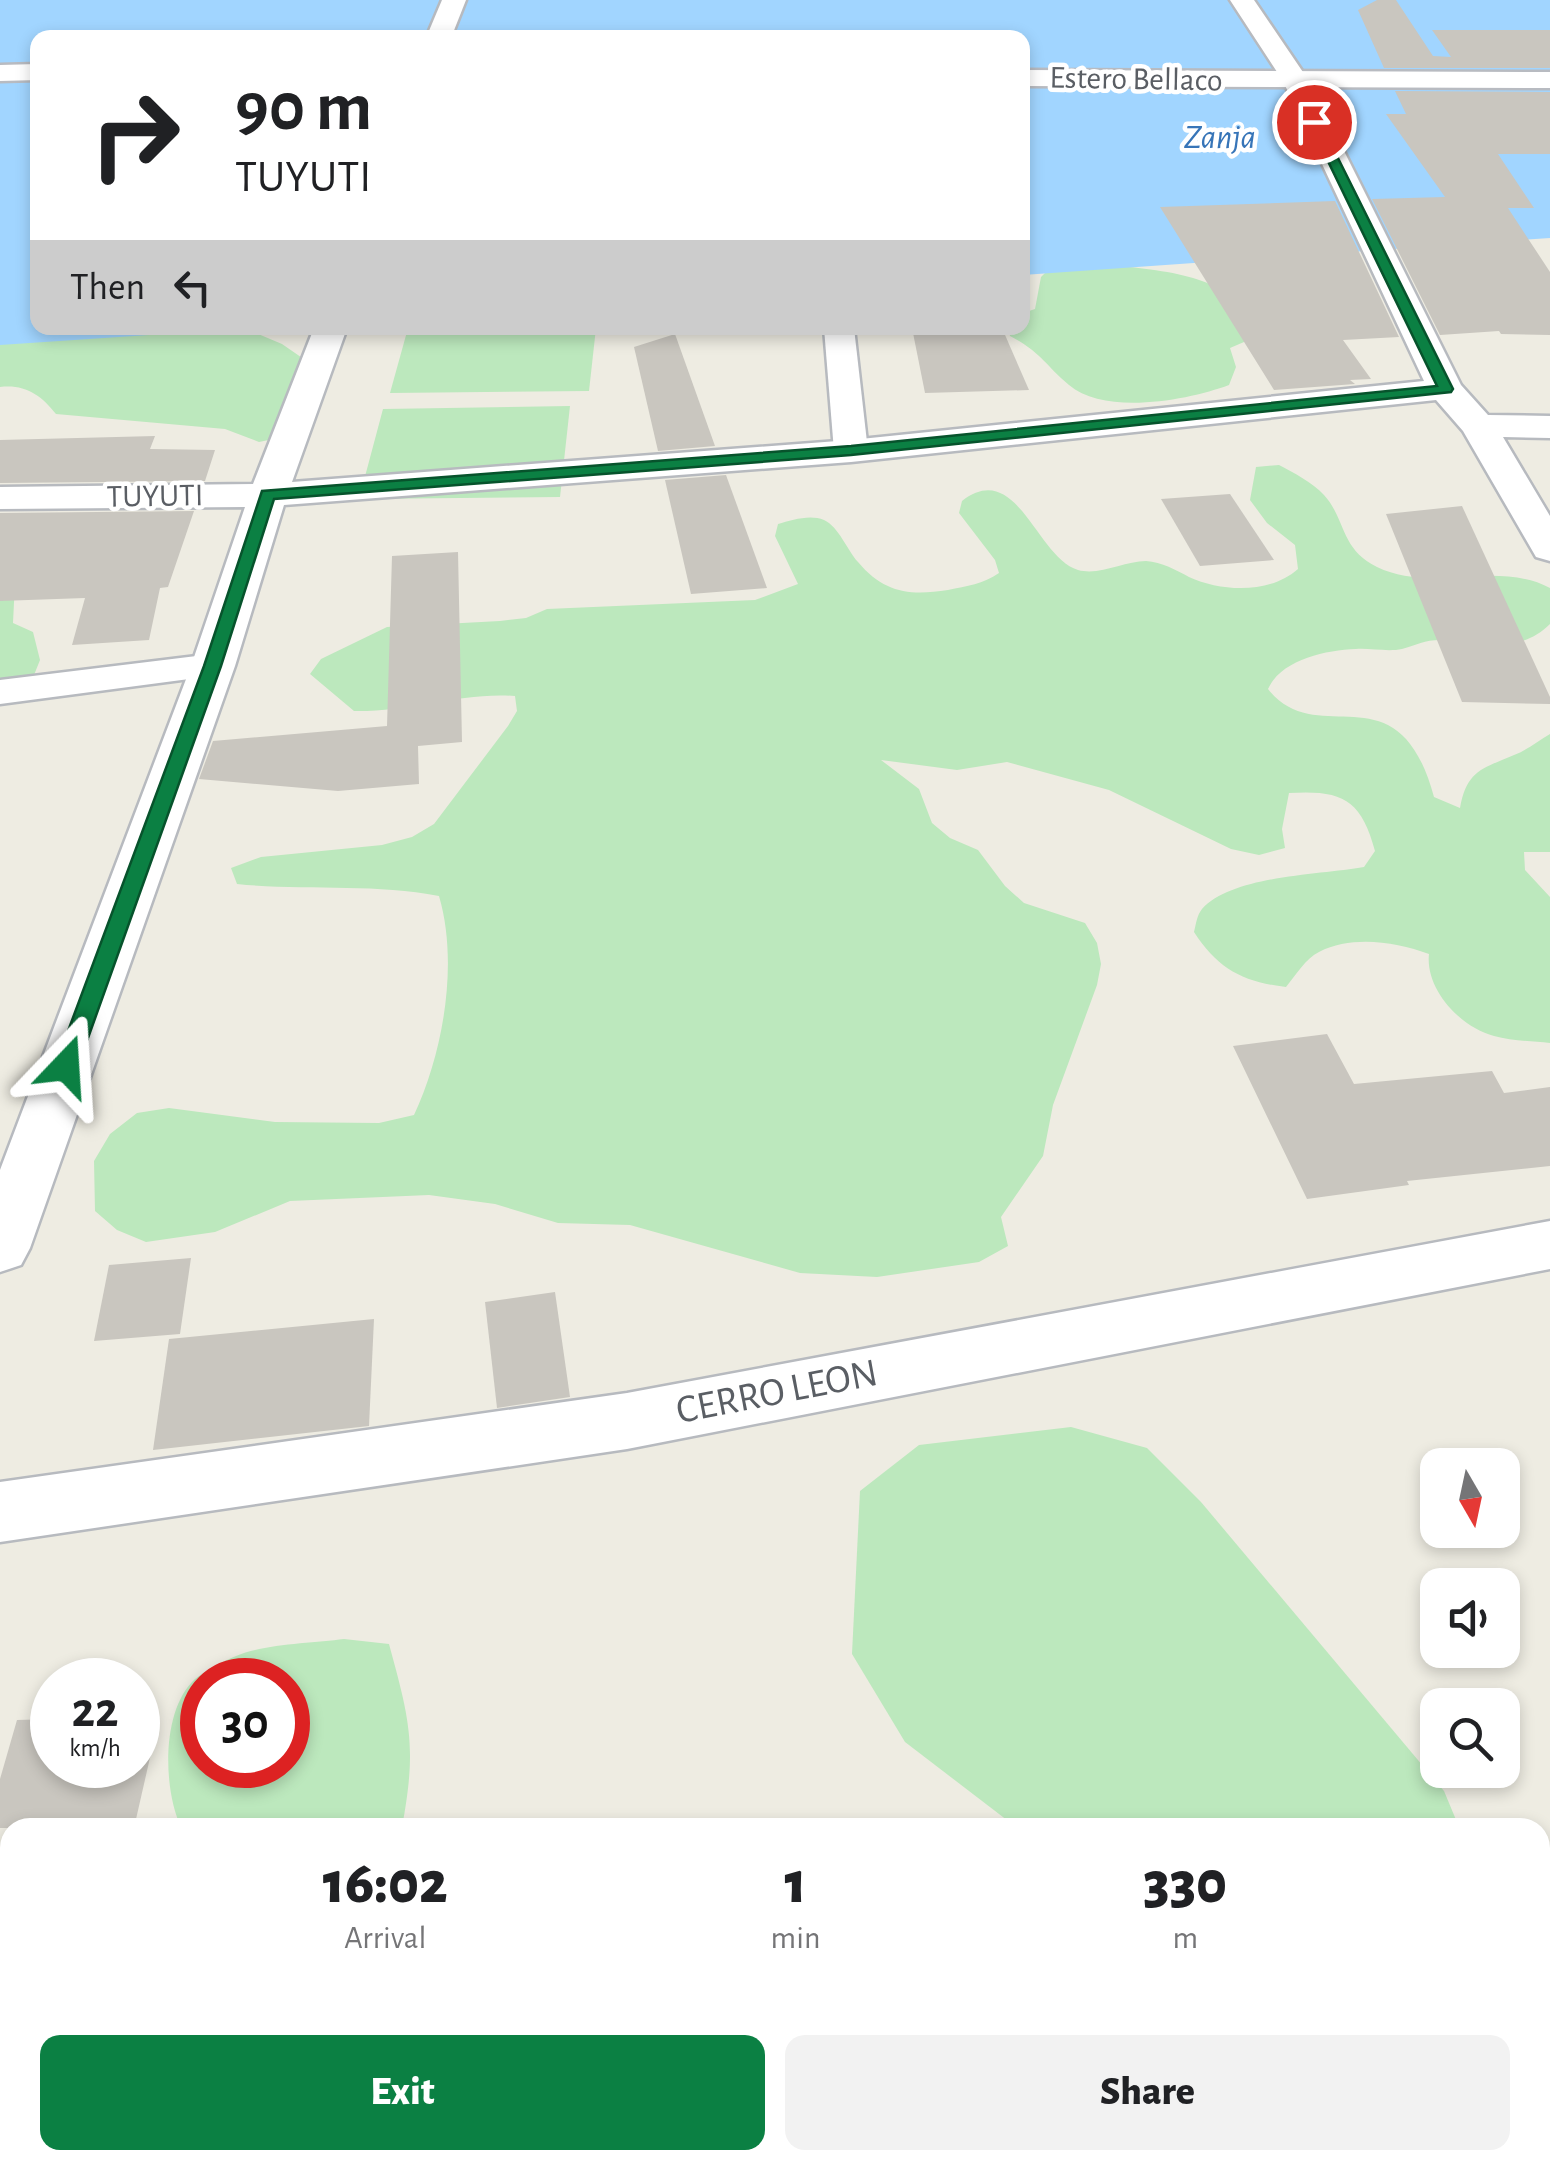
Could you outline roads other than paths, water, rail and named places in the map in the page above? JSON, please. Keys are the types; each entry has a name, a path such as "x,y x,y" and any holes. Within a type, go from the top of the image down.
{"street":[{"path":"441,30 454,0"},
{"path":"1242,0 1297,85 1446,389 1478,426 1550,549"},
{"path":"0,73 30,72"},
{"name":"Estero Bellaco","path":"1030,78 1297,85 1550,80"},
{"path":"0,1248 212,666 268,495 327,335"},
{"name":"TUYUTI","path":"0,498 268,495 851,450 1446,389"},
{"path":"1478,426 1550,426"},
{"name":"CERRO LEON","path":"0,1512 628,1421 1550,1245"}],"lane":[{"path":"840,335 851,450"},
{"path":"0,692 212,666"}],"water":[{"name":"Zanja","path":"0,0 1550,0 1550,238 1030,275 1030,30 30,30 30,335 149,335 0,345"}]}
